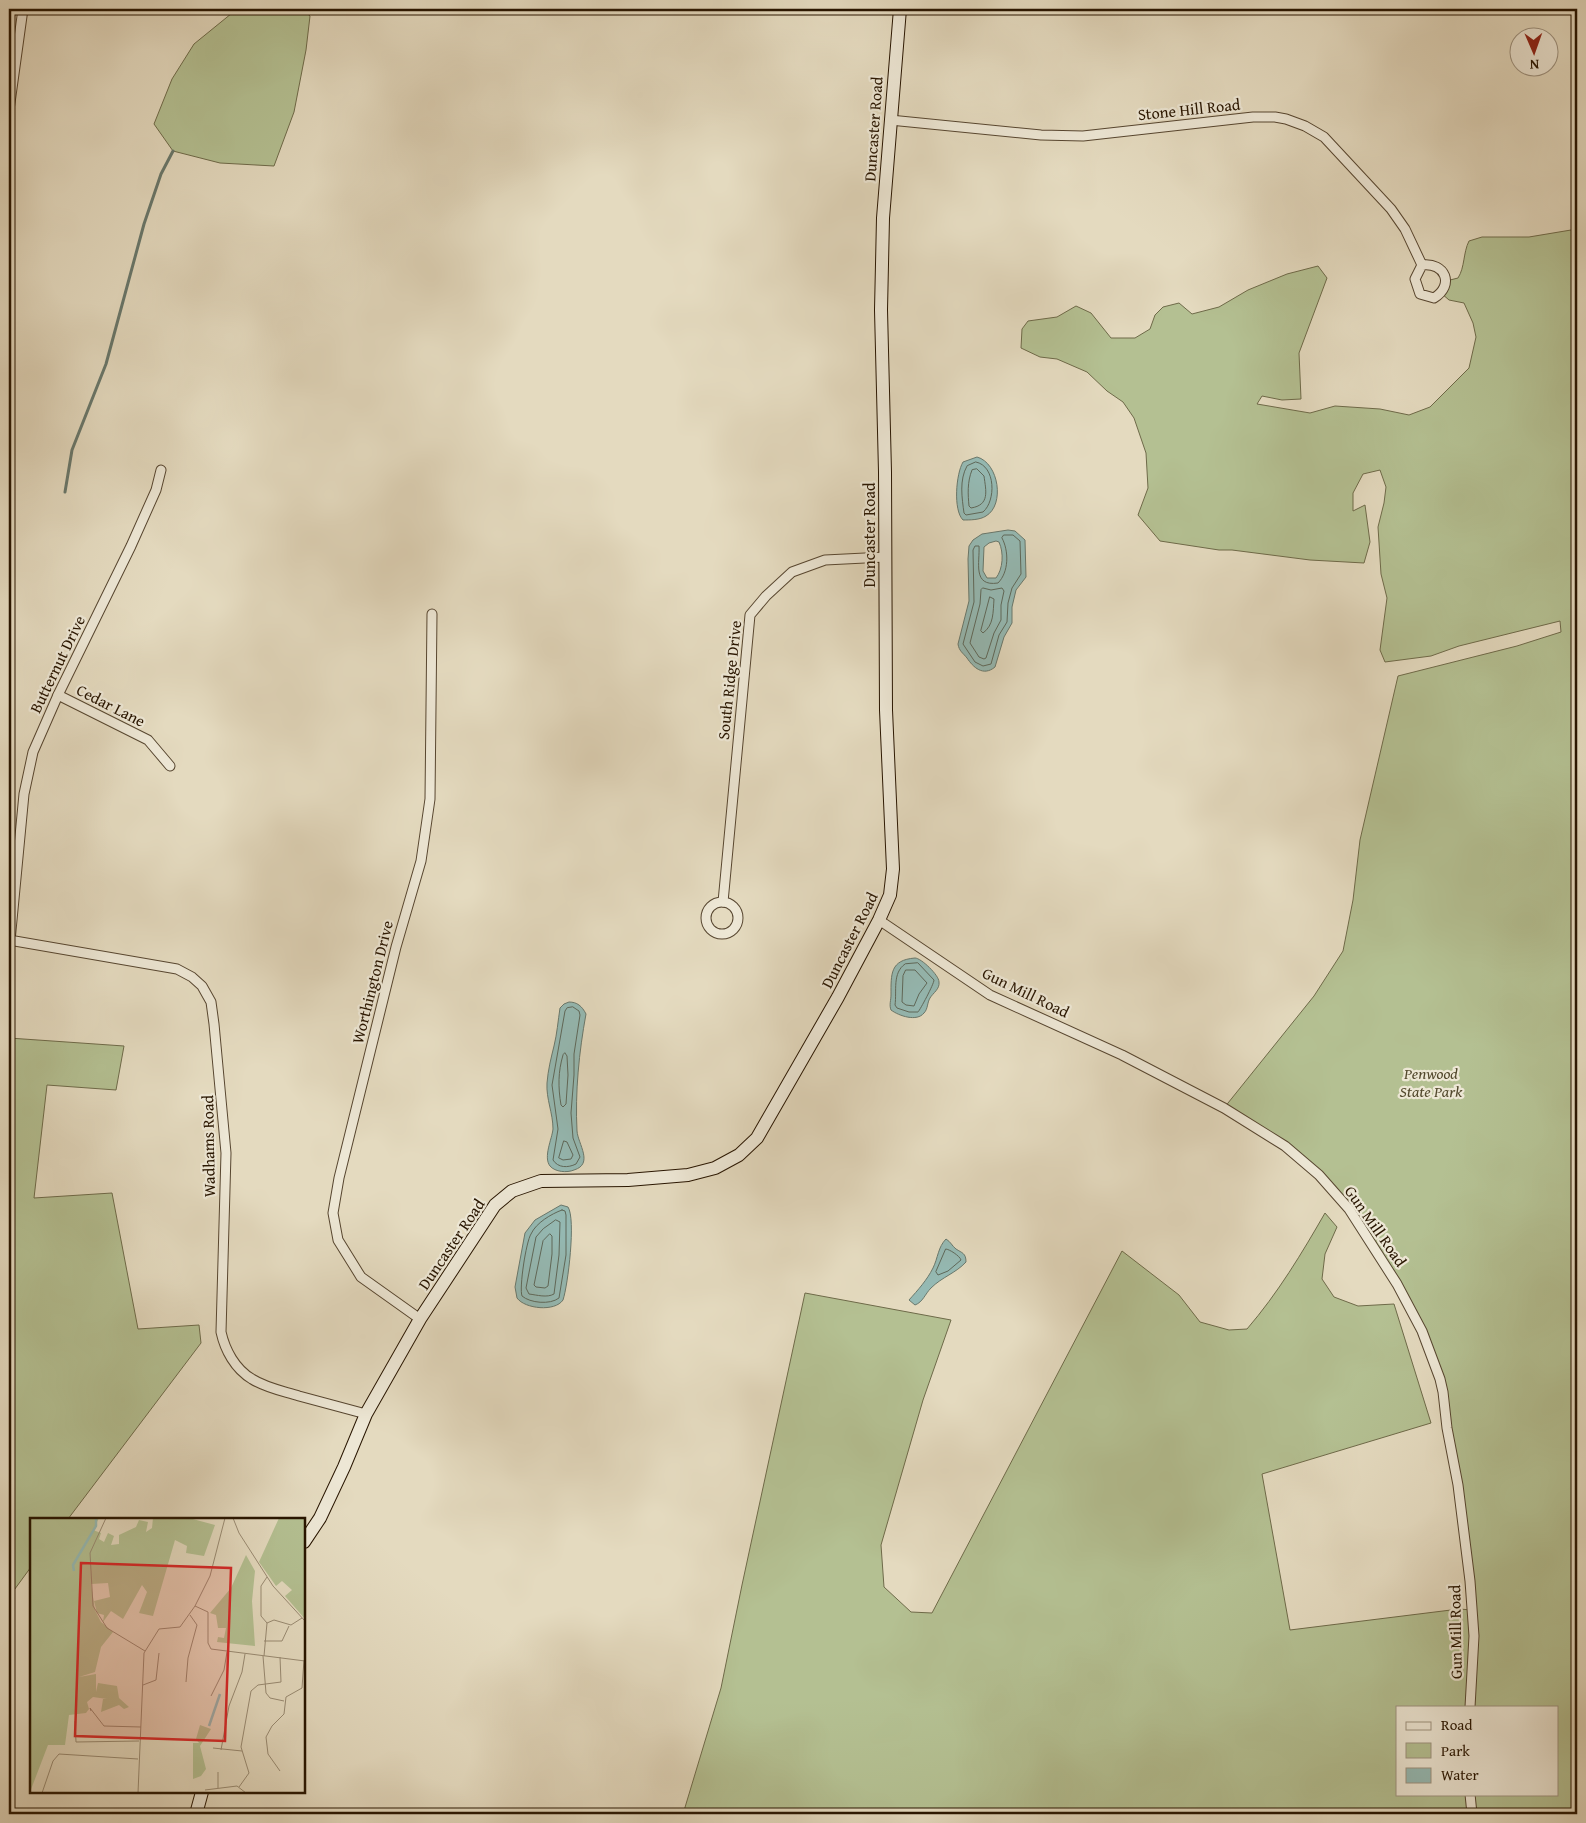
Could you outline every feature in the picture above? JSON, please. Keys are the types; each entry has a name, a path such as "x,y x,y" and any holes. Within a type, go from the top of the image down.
{"street":[{"path":"9,110 23,9"},
{"name":"Duncaster Road","path":"305,1540 320,1518 366,1414 420,1319 495,1205 512,1192 540,1182 628,1180 688,1176 715,1168 739,1155 757,1138 838,997 879,920 890,895 894,869 886,710 881,310 883,218 900,9"},
{"name":"Stone Hill Road","path":"890,120 1041,135 1083,136 1253,117 1286,119 1305,126 1324,137 1342,154 1391,208 1418,253 1422,265"},
{"name":"Butternut Drive","path":"10,940 24,794 28,768 33,752 58,695 131,546 156,490 161,470"},
{"name":"South Ridge Drive","path":"723,902 750,615 766,596 792,572 825,560 885,557"},
{"name":"Worthington Drive","path":"420,1319 361,1277 338,1240 333,1213 339,1178 396,946 421,861 430,799 432,614"},
{"name":"Cedar Lane","path":"58,695 148,740 170,766"},
{"name":"Gun Mill Road","path":"879,920 990,995 1122,1055 1224,1108 1285,1146 1319,1175 1349,1209 1406,1299 1422,1331 1442,1385 1447,1428 1458,1485 1470,1581 1474,1636 1470,1706"},
{"name":"Wadhams Road","path":"10,940 177,970 202,986 211,1002 226,1153 221,1332 226,1350 239,1368 250,1378 282,1391 366,1414"},
{"path":"196,1814 202,1793"},
{"path":"1470,1796 1472,1814"}],"green space":[{"path":"237,9 302,9 310,16 306,50 294,112 274,166 220,163 173,151 154,124 172,79 194,44"},
{"name":"Penwood State Park","path":"1577,229 1577,1814 683,1814 721,1688 805,1293 951,1320 923,1400 881,1545 884,1587 911,1612 932,1613 1122,1251 1179,1295 1200,1322 1229,1330 1247,1329 1279,1287 1325,1213 1337,1227 1325,1254 1322,1279 1334,1297 1358,1306 1394,1304 1431,1423 1262,1474 1290,1630 1459,1609 1472,1610 1443,1392 1422,1331 1349,1209 1319,1175 1224,1108 1314,996 1343,951 1353,900 1360,840 1398,676 1517,646 1561,632 1560,621 1459,646 1431,656 1385,662 1380,650 1387,598 1381,574 1378,527 1386,487 1380,470 1363,474 1353,493 1353,511 1365,505 1370,542 1364,563 1310,560 1219,550 1160,541 1138,515 1148,488 1146,453 1134,418 1123,402 1107,391 1087,372 1057,359 1040,357 1021,348 1022,329 1028,321 1057,317 1076,306 1091,313 1111,338 1135,338 1150,329 1155,315 1163,307 1179,303 1192,314 1219,307 1248,290 1287,274 1318,266 1327,278 1299,353 1301,399 1282,400 1262,396 1257,404 1310,413 1335,406 1380,409 1409,415 1430,407 1469,368 1476,337 1473,323 1464,303 1449,300 1441,293 1446,281 1458,278 1469,241 1482,237 1529,237"},
{"path":"9,1038 124,1046 116,1090 47,1085 34,1198 112,1193 138,1329 199,1325 201,1343 69,1518 30,1518 30,1568 9,1597"}],"water":[{"path":"977,457 990,467 995,475 997,485 996,503 992,511 986,516 975,520 963,520 957,500 959,475 963,462"},
{"path":"1008,530 1015,531 1025,540 1026,577 1016,590 1012,607 1012,623 1004,637 995,667 986,671 979,670 972,665 960,650 958,644 969,601 969,546 973,540 982,534","holes":["999,542 1002,556 1000,570 996,578 987,578 983,571 984,547 989,543"]},
{"path":"915,958 933,971 939,984 930,998 925,1011 921,1016 913,1018 894,1012 891,1010 890,1004 891,981 896,965 907,959"},
{"path":"569,1002 579,1005 586,1014 577,1087 577,1131 584,1158 580,1167 565,1172 555,1170 550,1166 547,1158 553,1129 547,1083 560,1008"},
{"path":"561,1205 568,1207 571,1224 569,1267 563,1300 559,1304 547,1308 526,1305 517,1298 515,1287 525,1233 535,1220"},
{"path":"946,1239 963,1254 966,1262 935,1284 920,1302 915,1305 909,1300 931,1272 941,1246"}],"waterway":[{"path":"65,492 72,450 106,364 144,224 161,174 173,151"}]}
